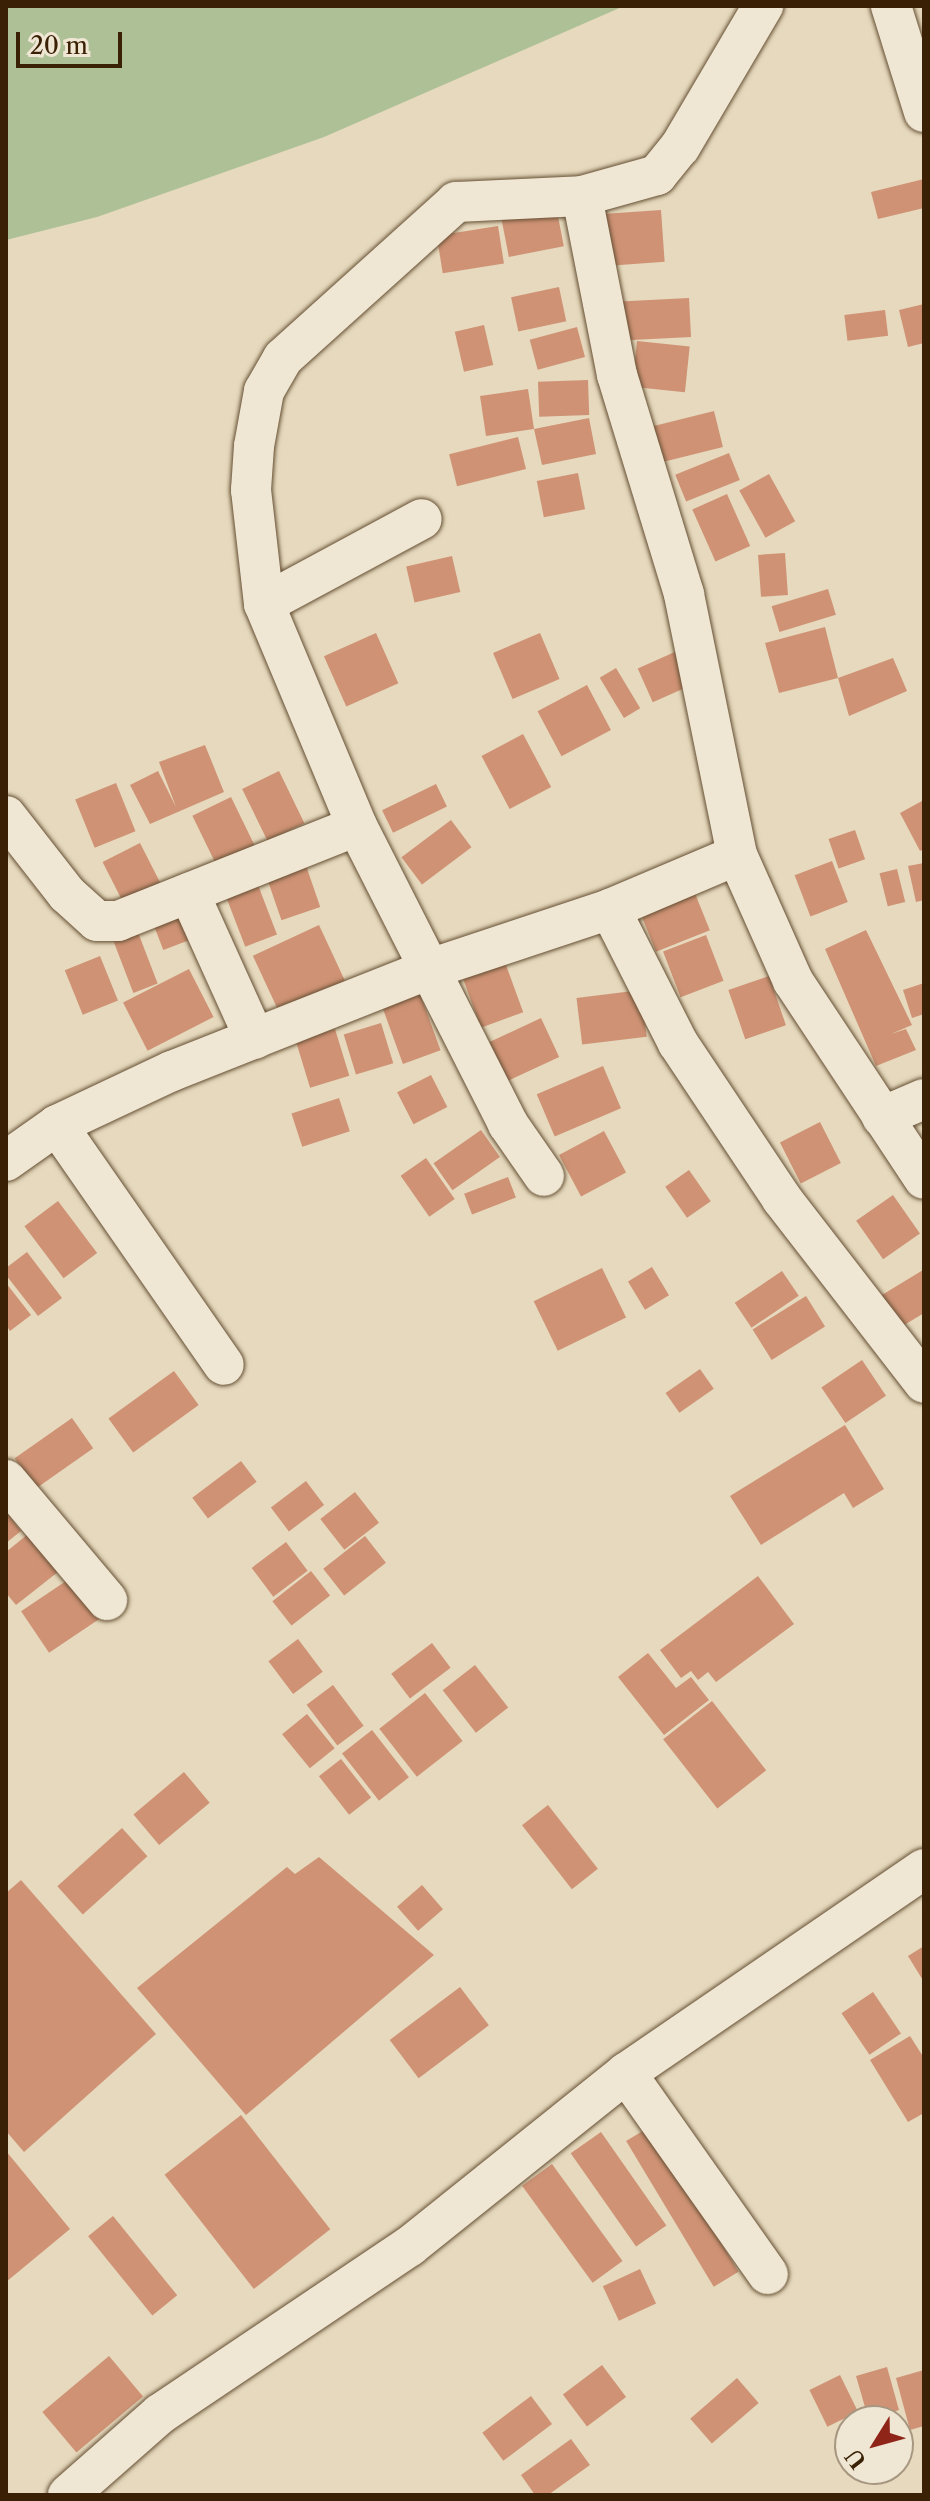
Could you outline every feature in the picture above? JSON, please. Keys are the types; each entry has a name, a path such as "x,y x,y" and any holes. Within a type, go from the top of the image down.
{"street":[{"path":"544,1176 508,1124 427,970 357,826 264,604 251,490 254,446 264,391 283,358 456,202 582,196 668,161 763,6"},
{"path":"891,6 924,112"},
{"path":"582,196 617,375 684,594 737,855 793,981 924,1179"},
{"path":"264,604 422,519"},
{"path":"6,816 67,894 97,921 118,921 357,826"},
{"path":"6,1161 57,1125 255,1039 427,970 610,909 737,855"},
{"path":"189,893 255,1039"},
{"path":"610,909 678,1043 721,1108 782,1199 924,1383"},
{"path":"882,1117 924,1099"},
{"path":"57,1125 224,1365"},
{"path":"6,1480 107,1600"},
{"path":"68,2495 160,2414 410,2246 626,2073 924,1869"},
{"path":"626,2073 768,2274"}],"green space":[{"path":"6,6 624,6 324,137 97,217 6,240"}],"building":[{"path":"924,179 924,208 878,219 871,192"},
{"path":"556,206 564,246 509,257 501,217"},
{"path":"661,210 665,262 603,266 599,214"},
{"path":"498,226 504,264 443,273 437,236"},
{"path":"559,287 566,321 518,331 511,297"},
{"path":"689,298 691,337 622,341 620,302"},
{"path":"924,304 924,343 908,347 899,310"},
{"path":"885,310 888,336 847,341 844,315"},
{"path":"484,325 493,365 464,372 455,332"},
{"path":"577,327 585,357 538,370 530,340"},
{"path":"637,341 690,347 685,392 632,387"},
{"path":"588,380 589,415 539,417 538,382"},
{"path":"528,389 534,429 486,436 480,396"},
{"path":"714,411 723,447 662,462 653,426"},
{"path":"589,418 596,454 542,465 534,429"},
{"path":"518,437 526,469 457,486 449,454"},
{"path":"729,453 740,480 686,502 675,475"},
{"path":"578,473 585,509 544,517 537,481"},
{"path":"769,474 795,521 765,538 739,490"},
{"path":"727,494 750,546 715,562 692,509"},
{"path":"785,553 788,595 761,597 758,555"},
{"path":"452,556 460,592 415,603 406,567"},
{"path":"828,589 836,615 779,632 772,606"},
{"path":"825,627 838,678 779,693 765,643"},
{"path":"376,633 398,683 346,706 324,656"},
{"path":"540,633 560,679 513,699 493,653"},
{"path":"677,651 692,685 653,702 638,668"},
{"path":"893,658 907,691 849,716 838,678"},
{"path":"616,668 640,708 624,718 600,678"},
{"path":"587,685 611,730 561,756 538,711"},
{"path":"523,734 551,787 510,809 482,756"},
{"path":"205,745 224,792 150,824 130,785 158,771 176,807 159,762"},
{"path":"279,771 304,823 268,841 242,789"},
{"path":"116,783 135,831 95,848 75,799"},
{"path":"436,784 447,806 393,833 382,810"},
{"path":"231,797 255,846 216,865 192,816"},
{"path":"922,801 924,849 920,851 900,813"},
{"path":"451,820 471,847 422,884 401,857"},
{"path":"855,830 865,859 839,868 829,839"},
{"path":"140,843 164,890 127,909 103,862"},
{"path":"302,854 320,907 281,920 263,867"},
{"path":"832,861 848,902 810,916 795,875"},
{"path":"924,863 924,900 916,902 908,866"},
{"path":"897,869 905,902 888,906 880,873"},
{"path":"690,881 710,930 656,952 636,903"},
{"path":"258,885 277,934 245,947 226,897"},
{"path":"182,901 196,937 163,950 149,914"},
{"path":"134,922 158,984 133,993 110,931"},
{"path":"319,925 348,987 282,1017 253,956"},
{"path":"866,930 912,1025 891,1034 906,1029 916,1050 876,1066 825,949"},
{"path":"706,935 724,981 681,997 663,951"},
{"path":"502,954 523,1012 481,1028 460,969"},
{"path":"100,956 118,1001 83,1015 65,970"},
{"path":"189,969 214,1017 148,1051 123,1003"},
{"path":"769,976 786,1025 745,1039 728,990"},
{"path":"924,983 924,1014 912,1018 903,990"},
{"path":"641,990 647,1037 582,1045 576,998"},
{"path":"419,991 441,1050 403,1064 381,1005"},
{"path":"541,1018 559,1057 504,1083 486,1044"},
{"path":"381,1023 393,1063 356,1075 344,1034"},
{"path":"335,1029 349,1076 310,1088 296,1041"},
{"path":"603,1066 621,1108 555,1136 537,1094"},
{"path":"431,1075 447,1107 413,1124 397,1092"},
{"path":"339,1098 350,1131 302,1147 291,1113"},
{"path":"820,1122 841,1163 801,1183 780,1142"},
{"path":"481,1130 500,1157 452,1190 433,1163"},
{"path":"604,1131 626,1172 581,1196 559,1155"},
{"path":"426,1158 455,1199 429,1217 401,1176"},
{"path":"689,1170 711,1201 687,1218 665,1187"},
{"path":"508,1177 516,1198 472,1214 464,1194"},
{"path":"893,1195 920,1234 883,1259 856,1221"},
{"path":"58,1201 97,1253 64,1278 24,1226"},
{"path":"27,1252 62,1298 38,1316 6,1275 6,1268"},
{"path":"652,1267 669,1295 645,1310 628,1281"},
{"path":"602,1268 626,1317 558,1351 534,1301"},
{"path":"923,1270 924,1313 896,1330 877,1298"},
{"path":"782,1271 799,1296 752,1328 735,1303"},
{"path":"6,1283 31,1315 10,1331 6,1325"},
{"path":"806,1296 825,1327 772,1360 753,1329"},
{"path":"862,1360 886,1396 845,1423 821,1387"},
{"path":"700,1369 714,1389 679,1413 666,1393"},
{"path":"174,1371 199,1405 133,1453 108,1419"},
{"path":"72,1418 93,1448 36,1488 15,1458"},
{"path":"845,1425 884,1489 853,1508 844,1493 761,1545 730,1496"},
{"path":"241,1461 257,1482 208,1518 192,1498"},
{"path":"306,1481 324,1505 289,1531 271,1507"},
{"path":"355,1492 379,1523 344,1550 320,1519"},
{"path":"6,1512 21,1531 6,1543"},
{"path":"33,1530 63,1568 16,1605 6,1593 6,1552"},
{"path":"365,1536 386,1563 344,1595 323,1569"},
{"path":"286,1542 308,1571 273,1597 252,1568"},
{"path":"311,1571 330,1595 291,1626 272,1601"},
{"path":"75,1575 103,1616 49,1653 21,1611"},
{"path":"758,1576 794,1624 716,1682 708,1672 698,1680 691,1671 681,1678 660,1650"},
{"path":"298,1639 323,1672 293,1694 268,1661"},
{"path":"432,1643 451,1668 410,1698 391,1674"},
{"path":"648,1653 676,1688 691,1677 709,1700 664,1735 618,1677"},
{"path":"475,1665 508,1708 476,1733 443,1690"},
{"path":"333,1685 364,1726 337,1746 307,1705"},
{"path":"425,1693 463,1741 417,1777 379,1729"},
{"path":"712,1701 766,1770 717,1809 663,1739"},
{"path":"307,1714 335,1748 310,1768 282,1734"},
{"path":"372,1730 409,1777 379,1801 342,1753"},
{"path":"341,1759 371,1798 349,1815 319,1776"},
{"path":"184,1772 210,1803 159,1845 133,1814"},
{"path":"548,1805 598,1869 572,1889 522,1825"},
{"path":"122,1828 147,1856 83,1914 57,1886"},
{"path":"319,1857 434,1955 246,2115 137,1988 287,1867 295,1874"},
{"path":"21,1880 156,2034 24,2152 6,2131 6,1893"},
{"path":"422,1885 443,1909 418,1931 397,1907"},
{"path":"924,1946 924,1982 908,1956"},
{"path":"460,1987 489,2025 419,2078 390,2040"},
{"path":"873,1992 901,2033 869,2055 841,2013"},
{"path":"910,2036 924,2058 924,2113 908,2122 870,2060"},
{"path":"241,2115 330,2229 254,2289 165,2175"},
{"path":"651,2126 739,2272 714,2287 626,2141"},
{"path":"601,2132 666,2225 636,2247 571,2153"},
{"path":"6,2151 70,2229 6,2282"},
{"path":"552,2164 623,2261 593,2283 522,2186"},
{"path":"113,2216 177,2295 152,2315 88,2236"},
{"path":"640,2269 656,2303 619,2321 603,2286"},
{"path":"109,2356 143,2397 76,2453 42,2412"},
{"path":"602,2365 626,2397 587,2426 563,2394"},
{"path":"887,2367 898,2405 864,2405 856,2376"},
{"path":"924,2370 924,2426 914,2429 914,2405 903,2405 896,2378"},
{"path":"840,2375 855,2405 834,2405 834,2424 827,2427 809,2390"},
{"path":"737,2378 759,2403 712,2444 690,2419"},
{"path":"531,2396 552,2424 503,2461 482,2433"},
{"path":"571,2439 590,2465 548,2495 535,2495 521,2475"}]}
